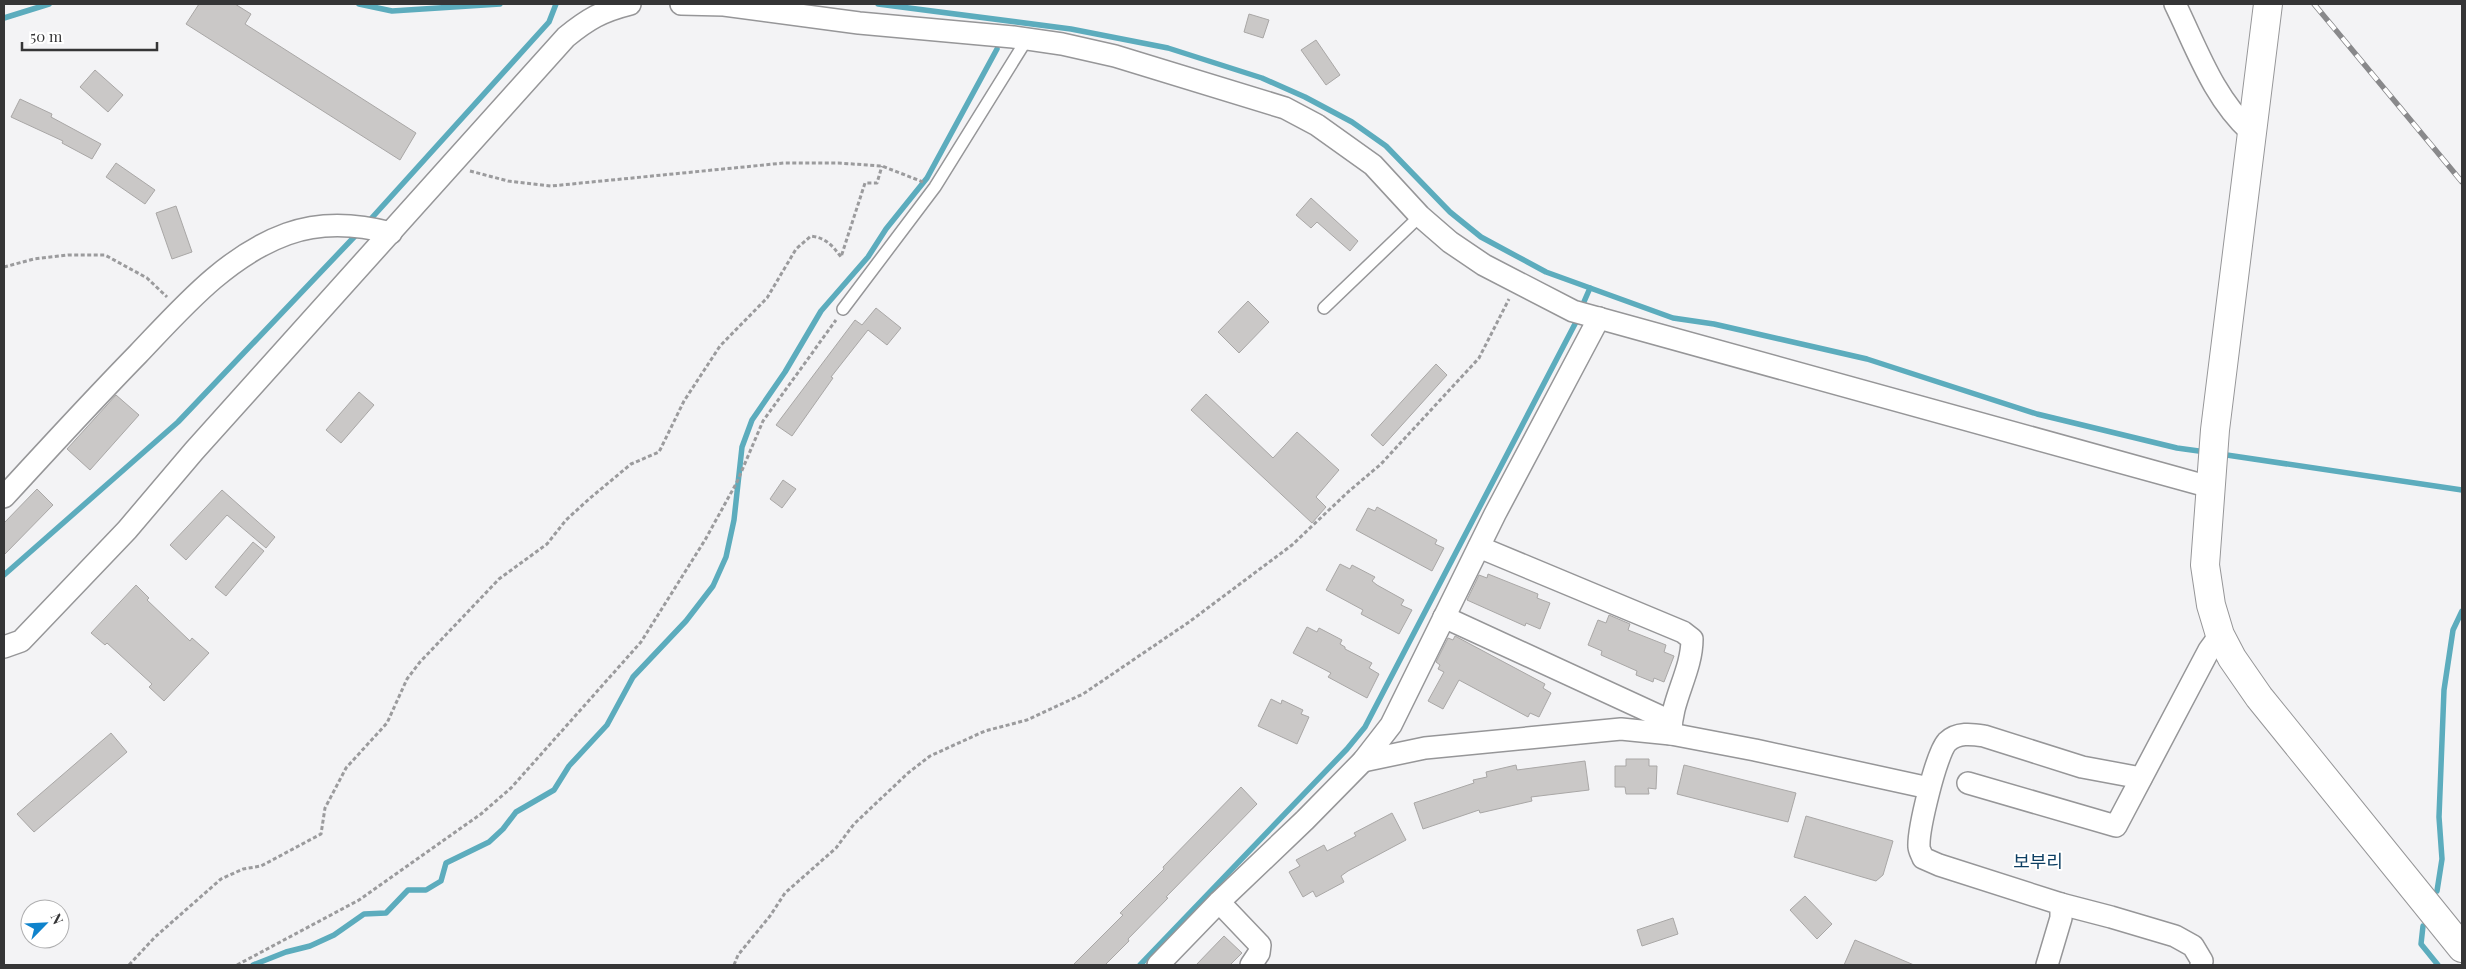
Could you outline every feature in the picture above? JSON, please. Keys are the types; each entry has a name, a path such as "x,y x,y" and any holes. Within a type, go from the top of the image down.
{"main road":[{"path":"2268,4 2215,430 2205,565 2212,605 2220,635 2232,658 2260,697 2462,948"}],"street":[{"path":"682,4 724,5 859,23 1027,39 1115,56 1285,108 1317,125 1373,165 1420,216 1450,242 1484,265 1573,311 2211,479"},
{"path":"2175,4 2218,95 2236,119 2251,132"},
{"path":"4,647 21,642 120,537 194,451 566,37 587,19 616,5"},
{"path":"4,498 180,310 241,257 285,234 304,229 357,225 391,233"},
{"path":"1158,965 1218,902 1305,820 1363,761 1391,725 1479,547 1599,318"},
{"path":"1479,547 1683,632 1692,639 1692,652 1670,727"},
{"path":"1444,617 1670,727 1929,788"},
{"path":"1968,783 2116,826 2209,650 2220,635"},
{"path":"1363,761 1425,748 1620,729 1670,727"},
{"path":"2141,778 2082,767 1984,736 1971,734 1958,736 1947,742 1940,754 1929,788 1919,848 1923,858 1939,865 2061,904 2175,936 2193,946 2202,961 2201,965"},
{"path":"1218,902 1260,945 1259,953 1252,965"},
{"path":"2047,965 2061,918 2061,904"}],"lane":[{"path":"843,309 935,187 1027,39"},
{"path":"1324,308 1420,216"}],"path":[{"path":"455,160 472,172 508,181 551,186 784,163 838,163 882,166 935,187"},
{"path":"129,965 155,937 221,879 243,869 261,866 321,834 325,808 346,768 387,723 407,679 420,662 499,579 547,544 566,520 589,499 631,464 659,452 684,401 720,346 767,298 796,249 811,236 822,237 832,245 841,257 865,183 877,183 882,166"},
{"path":"4,267 34,259 68,255 105,256 147,278 180,310"},
{"path":"734,965 738,955 770,916 785,894 836,848 854,824 881,795 930,756 985,731 1027,720 1082,694 1189,622 1292,546 1348,492 1381,464 1479,358 1518,283"},
{"path":"237,965 359,900 482,814 511,788 641,642 705,540 738,482 763,421 843,309"}],"building":[{"path":"199,4 235,4 251,14 245,24 416,133 400,160 186,24"},
{"path":"1249,14 1269,20 1263,38 1244,32"},
{"path":"1316,40 1340,75 1326,85 1301,50"},
{"path":"95,70 123,95 108,112 80,87"},
{"path":"20,99 52,114 51,117 101,144 92,159 62,143 63,141 11,117"},
{"path":"116,163 155,190 145,204 106,177"},
{"path":"1311,198 1358,241 1350,251 1317,222 1311,228 1296,215"},
{"path":"176,206 192,252 172,259 156,213"},
{"path":"1248,301 1269,322 1239,353 1218,332"},
{"path":"876,308 901,328 887,345 868,330 831,377 833,378 792,436 776,425 855,320 862,325"},
{"path":"1436,364 1447,375 1383,446 1371,435"},
{"path":"359,392 374,405 341,443 326,430"},
{"path":"1206,394 1273,458 1297,432 1339,470 1316,497 1326,507 1312,523 1191,410"},
{"path":"116,395 139,415 90,470 67,449"},
{"path":"783,480 796,489 782,508 770,499"},
{"path":"37,489 53,505 4,555 4,523"},
{"path":"222,490 275,537 266,548 227,515 186,560 170,545"},
{"path":"1377,507 1437,540 1435,544 1444,548 1432,571 1356,530 1368,508 1375,511"},
{"path":"253,542 264,551 226,596 215,587"},
{"path":"1340,564 1350,569 1352,565 1375,577 1372,581 1377,585 1404,600 1401,605 1412,610 1399,634 1361,614 1363,610 1326,590"},
{"path":"1488,574 1538,594 1537,598 1550,603 1540,629 1526,623 1525,626 1467,600 1479,575 1487,578"},
{"path":"136,585 149,598 147,600 190,641 192,638 209,653 164,701 149,687 152,684 107,643 105,645 91,633"},
{"path":"1609,615 1630,624 1628,630 1666,645 1664,652 1674,656 1664,682 1654,678 1653,682 1636,675 1637,671 1601,655 1602,651 1588,645 1598,620 1606,623"},
{"path":"1307,627 1317,632 1319,628 1342,640 1340,644 1345,649 1372,663 1369,668 1379,674 1367,698 1328,677 1331,673 1293,653"},
{"path":"1455,636 1545,684 1543,688 1551,693 1539,717 1530,713 1528,717 1459,680 1443,709 1428,701 1444,672 1438,669 1440,665 1436,662 1448,638 1453,640"},
{"path":"1271,699 1281,704 1282,700 1303,710 1301,714 1309,717 1297,744 1258,726"},
{"path":"111,733 127,752 34,832 17,814"},
{"path":"1626,759 1649,759 1649,766 1657,766 1656,789 1648,788 1649,794 1626,794 1625,787 1615,787 1615,766 1626,766"},
{"path":"1585,761 1589,790 1531,797 1532,801 1480,813 1479,810 1423,829 1414,803 1474,783 1473,780 1487,777 1486,772 1516,765 1517,770"},
{"path":"1684,765 1796,793 1788,822 1677,794"},
{"path":"1241,787 1257,804 1166,897 1168,898 1128,939 1129,941 1105,965 1073,965 1123,915 1120,913"},
{"path":"1392,813 1406,840 1348,871 1341,876 1344,882 1316,897 1313,891 1303,897 1289,872 1300,866 1296,860 1324,845 1327,851 1356,836 1354,833"},
{"path":"1806,816 1893,841 1883,875 1876,881 1794,857"},
{"path":"1805,896 1832,924 1817,939 1790,910"},
{"path":"1673,918 1678,934 1642,946 1637,930"},
{"path":"1224,936 1242,953 1230,965 1196,965"},
{"path":"1855,940 1914,965 1844,965"}],"waterway":[{"path":"4,18 49,4"},
{"path":"359,4 392,11 500,4"},
{"path":"369,221 549,22 556,4"},
{"path":"878,4 1071,29 1168,48 1262,78 1305,97 1352,122 1386,146 1450,212 1481,237 1546,272 1673,318 1714,324 1867,359 2037,414 2177,448 2206,452"},
{"path":"253,965 286,952 310,946 334,935 364,914 386,913 408,890 426,890 441,881 446,863 489,842 503,829 516,812 554,790 569,766 607,725 633,677 686,621 713,586 726,557 734,520 742,447 752,420 785,372 821,311 868,257 886,229 927,178 997,49"},
{"path":"4,575 178,422 357,234"},
{"path":"1583,304 1590,288"},
{"path":"1140,965 1347,749 1365,727 1576,322"},
{"path":"2220,454 2462,490"},
{"path":"2437,891 2442,859 2439,817 2444,690 2453,630 2462,611"},
{"path":"2423,926 2421,944 2438,965"}],"railway":[{"path":"2314,4 2462,182"}],"district":[{"name":"보부리","path":"2038,862"}]}
